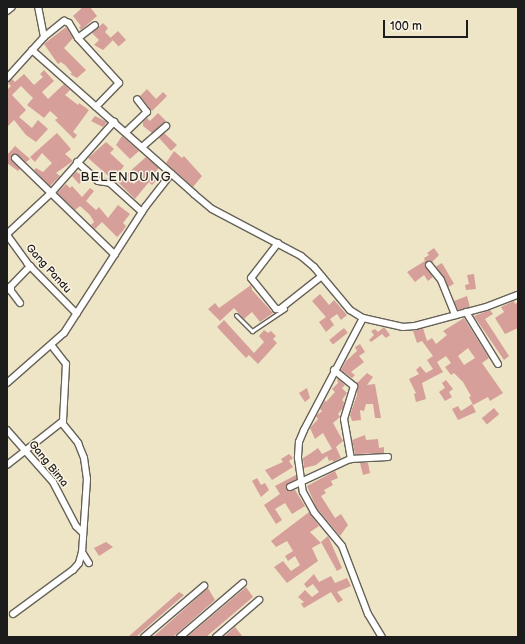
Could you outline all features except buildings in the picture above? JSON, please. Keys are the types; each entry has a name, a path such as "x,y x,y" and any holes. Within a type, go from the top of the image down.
{"street":[{"path":"7,11 12,7"},
{"path":"38,7 44,37"},
{"path":"7,78 44,37 66,21 78,38 119,83 96,107"},
{"path":"78,38 95,24"},
{"path":"32,50 212,209 301,256 323,277 350,310 363,318 403,326 455,315 518,295"},
{"path":"126,132 147,112 137,99"},
{"path":"7,234 52,192 114,122"},
{"path":"142,147 166,126"},
{"path":"15,158 52,192 115,255"},
{"path":"77,162 98,181 110,183 142,212"},
{"path":"7,383 64,333 142,212 171,174"},
{"name":"Gang Pandu","path":"7,234 30,266 77,314"},
{"path":"278,243 251,278 276,309 288,304 323,277"},
{"path":"20,302 11,291 11,286 30,266"},
{"path":"429,266 443,284 455,315"},
{"path":"466,312 498,364"},
{"path":"363,318 334,370 299,442 301,483 308,503 348,556 361,598 382,637"},
{"path":"13,614 73,570 80,563 82,552 87,479 84,458 78,443 62,423 66,364 51,345"},
{"path":"334,370 354,386 344,419 351,459"},
{"path":"7,465 62,423"},
{"name":"Gang Bima","path":"7,430 27,451 59,491 76,526 83,533"},
{"path":"290,487 351,459 388,457"},
{"path":"82,552 89,563"},
{"path":"180,637 243,583"},
{"path":"144,637 204,586"},
{"path":"216,637 259,600"}],"lane":[{"path":"236,315 252,331 256,330 323,277"}],"district":[{"name":"BELENDUNG","path":"126,177"}]}
